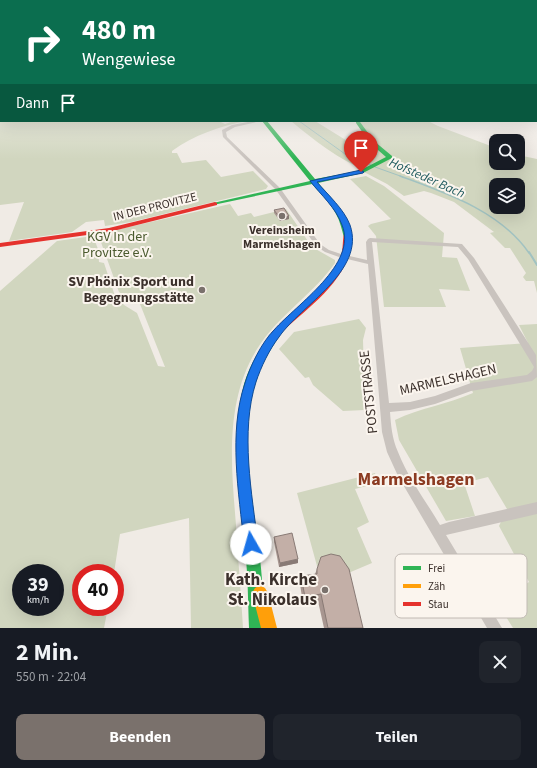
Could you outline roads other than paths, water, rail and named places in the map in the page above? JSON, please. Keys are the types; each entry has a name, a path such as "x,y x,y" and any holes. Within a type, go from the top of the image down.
{"street":[{"path":"254,122 229,127 224,131 225,137 278,189 318,245 327,251 371,263 369,242 374,240 460,245 471,258 530,351 537,365"},
{"path":"257,628 255,573 243,484 242,462 242,426 250,384 258,364 276,333 336,273 342,256 349,246 346,226 339,212 265,122"},
{"name":"IN DER PROVITZE","path":"0,245 95,233 313,181 354,174 390,157 372,142 358,123"},
{"name":"POSTSTRASSE","path":"371,263 387,432 394,457 451,554"},
{"name":"MARMELSHAGEN","path":"385,408 410,406 435,400 471,387 529,378 536,373 537,370"},
{"path":"438,532 449,528 537,508"},
{"path":"255,573 269,628"},
{"name":"POSTSTRASSE","path":"489,618 495,628"}],"waterway":[{"name":"Hofsteder Bach","path":"300,122 345,154 371,165"},
{"name":"Hofsteder Bach","path":"375,167 403,177"},
{"name":"Hofsteder Bach","path":"400,176 435,189 471,205 488,215 517,238 529,253"},
{"name":"Hofsteder Bach","path":"529,252 537,265"}],"place":[{"name":"Vereinsheim Marmelshagen","path":"282,216"},
{"name":"SV Phönix Sport und Begegnungsstätte","path":"202,290"},
{"name":"Kath. Kirche St. Nikolaus","path":"325,590"}],"district":[{"name":"Marmelshagen","path":"416,479"}],"park label":[{"name":"KGV In der Provitze e.V.","path":"117,246"}]}
